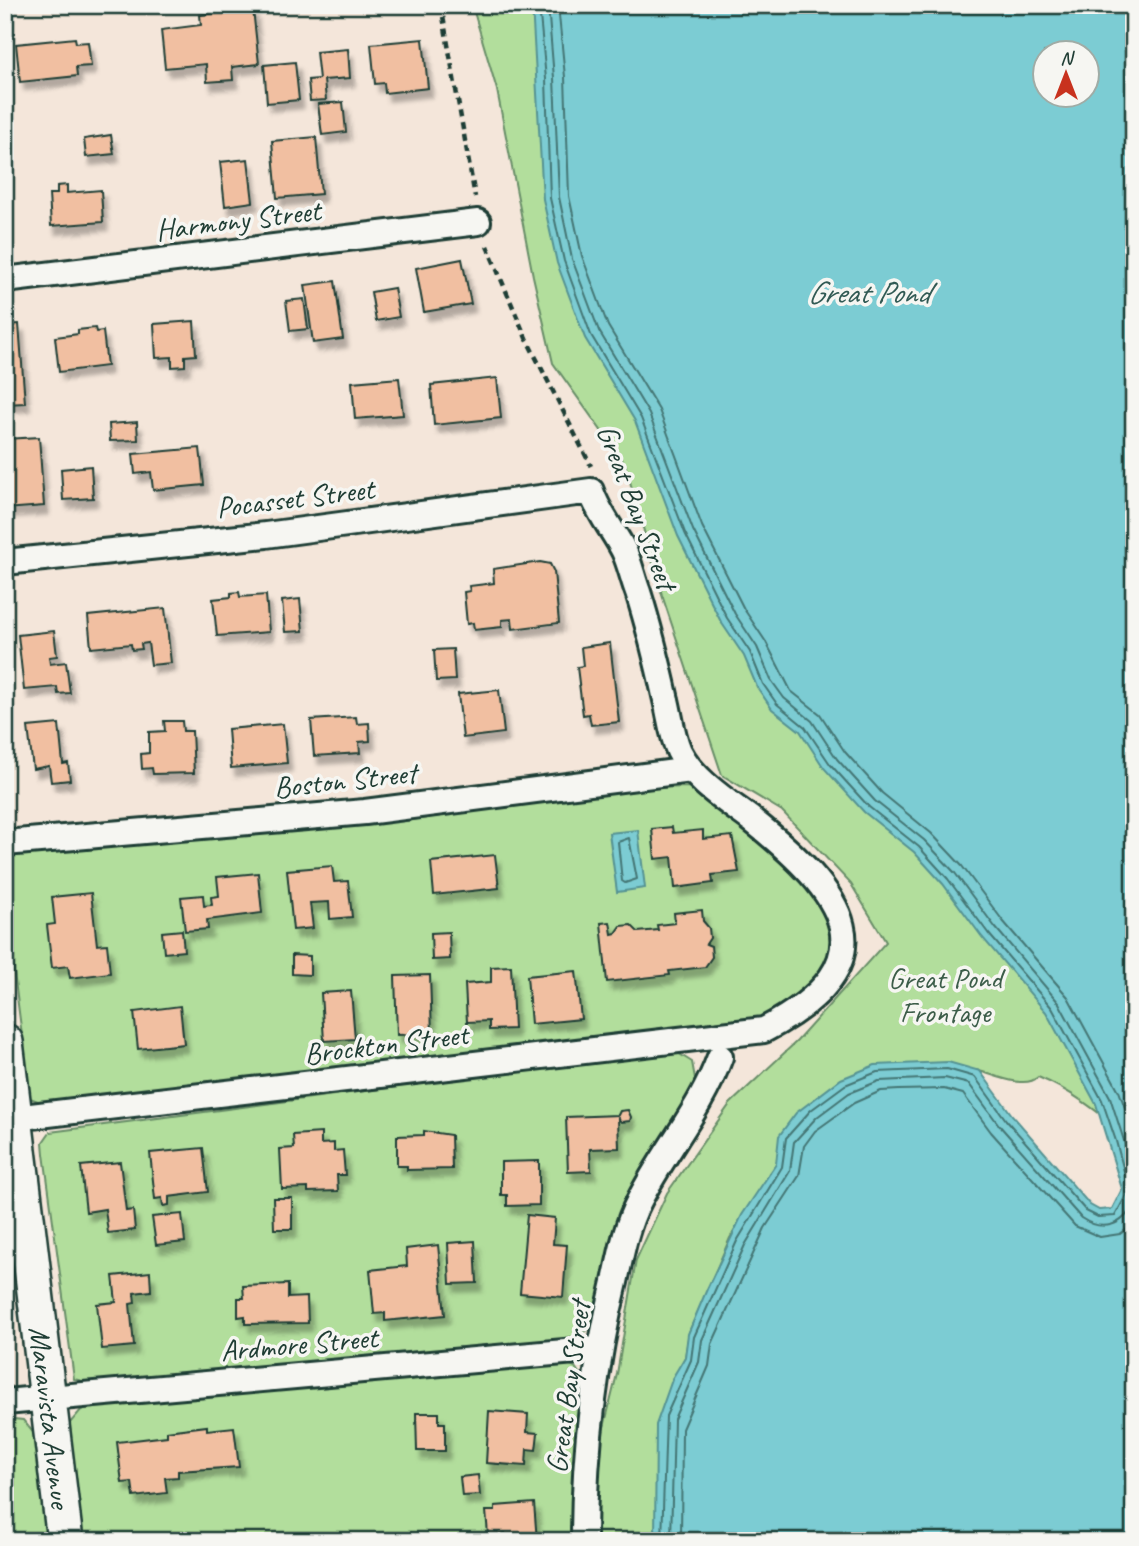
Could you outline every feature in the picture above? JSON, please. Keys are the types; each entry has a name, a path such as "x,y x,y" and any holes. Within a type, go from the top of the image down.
{"main road":[{"name":"Maravista Avenue","path":"5,1042 11,1123 49,1398 65,1541"}],"street":[{"name":"Harmony Street","path":"5,280 478,222"},
{"name":"Pocasset Street","path":"5,562 266,535 591,491"},
{"name":"Great Bay Street","path":"591,491 595,503 625,552 658,664 678,750 691,770 765,831 816,881 839,912 845,932 840,962 827,981 802,1006 764,1030"},
{"name":"Boston Street","path":"5,843 365,812 691,770"},
{"name":"Brockton Street","path":"11,1123 764,1030"},
{"name":"Great Bay Street","path":"584,1541 587,1453 598,1349 628,1225 640,1199 701,1102 720,1057"},
{"name":"Ardmore Street","path":"5,1402 598,1349"}],"path":[{"name":"Great Bay Street","path":"441,5 472,171 478,222 526,338 589,459 591,491"}],"green space":[{"name":"Great Pond Frontage","path":"472,5 560,5 992,931 1134,1141 1088,1105 1038,1077 1032,1081 1017,1082 976,1070 764,1184 730,1238 689,1332 685,1357 678,1370 657,1541 597,1541 598,1452 617,1374 636,1260 667,1193 730,1104 797,1041 886,942 851,884 782,811 722,775 662,595 625,464 553,363 533,276 497,90"},
{"path":"691,787 723,804 817,894 830,925 830,955 824,968 799,998 761,1020 43,1103 30,1098 5,903 5,859 10,856 404,821 648,788"},
{"path":"676,1052 692,1062 696,1084 594,1324 575,1339 86,1382 74,1379 44,1154 43,1142 50,1132"},
{"path":"563,1362 575,1367 585,1382 571,1541 83,1541 69,1424 81,1410 88,1407"},
{"path":"5,1418 23,1420 36,1436 49,1541 5,1541"}],"water":[{"name":"Great Pond","path":"532,5 1134,5 1134,1541 655,1541 656,1425 673,1377 685,1357 688,1334 742,1215 776,1164 779,1136 796,1113 841,1079 875,1065 948,1062 980,1071 1012,1115 1090,1205 1099,1210 1112,1209 1122,1189 1096,1104 1046,1012 982,937 943,884 914,852 864,812 824,768 800,731 772,709 757,687 744,656 721,622 678,536 635,421 585,338 557,263 543,199"},
{"path":"638,830 645,888 617,892 609,833"}],"building":[{"path":"253,9 259,64 232,67 233,80 207,82 206,64 165,68 161,30 201,25 200,15"},
{"path":"75,38 76,43 88,42 91,66 76,67 77,76 20,82 16,44"},
{"path":"423,39 428,88 385,93 384,83 375,84 371,44"},
{"path":"348,49 350,78 324,80 326,100 310,101 308,80 319,79 316,52"},
{"path":"295,62 299,100 267,103 264,65"},
{"path":"343,102 346,132 322,135 318,104"},
{"path":"111,135 114,154 86,157 84,139"},
{"path":"316,137 321,194 277,198 272,141"},
{"path":"248,159 253,202 225,206 220,162"},
{"path":"67,185 67,193 101,190 103,222 51,226 49,194 57,194 57,186"},
{"path":"462,259 471,304 424,312 416,268"},
{"path":"335,281 343,339 313,343 305,285"},
{"path":"394,288 399,317 376,321 371,292"},
{"path":"304,299 308,329 290,331 286,301"},
{"path":"194,321 196,355 185,356 185,366 172,367 172,357 156,358 154,324"},
{"path":"19,324 25,403 5,404 5,325"},
{"path":"95,328 96,332 103,331 107,366 59,372 55,337 78,334 78,330"},
{"path":"399,378 403,415 355,419 352,382"},
{"path":"497,378 501,418 434,425 431,385"},
{"path":"137,422 138,440 110,441 109,424"},
{"path":"39,437 44,506 5,509 5,439"},
{"path":"200,448 204,485 153,490 151,472 135,474 133,454"},
{"path":"91,466 93,498 63,500 61,469"},
{"path":"540,562 550,564 554,572 559,623 513,629 512,619 502,620 502,627 474,630 473,623 467,624 464,592 470,591 469,586 494,583 493,569"},
{"path":"239,592 240,597 266,595 269,632 217,636 213,599 231,597 231,593"},
{"path":"300,599 303,631 285,632 282,601"},
{"path":"165,608 171,663 151,665 148,643 141,644 142,649 132,650 131,644 91,648 88,616"},
{"path":"54,631 57,656 49,657 50,664 66,662 70,693 58,694 57,687 24,690 18,635"},
{"path":"610,643 619,722 591,725 589,714 583,715 577,667 583,666 581,647"},
{"path":"453,649 455,680 436,681 434,650"},
{"path":"499,690 504,733 463,738 458,694"},
{"path":"356,717 357,724 369,723 370,741 359,742 360,753 314,756 311,720"},
{"path":"164,721 182,721 183,731 192,731 194,773 153,774 152,768 142,769 141,754 149,753 149,732 165,731"},
{"path":"59,724 63,764 68,763 70,780 51,782 49,766 33,769 28,727"},
{"path":"283,724 287,763 231,768 228,729"},
{"path":"672,827 673,833 703,830 703,839 732,836 739,872 712,875 713,883 675,888 672,857 655,859 652,829"},
{"path":"495,855 499,888 434,895 431,862"},
{"path":"332,866 334,882 348,881 352,917 330,919 329,902 310,903 313,928 293,930 287,870"},
{"path":"258,873 262,913 207,920 208,929 185,931 181,897 203,895 204,906 212,905 211,897 219,896 217,877"},
{"path":"91,893 97,945 107,944 110,973 70,978 68,966 52,968 47,925 55,924 52,897"},
{"path":"702,910 703,921 709,928 710,938 706,944 711,946 712,957 705,967 669,971 670,975 607,982 601,923 610,922 612,934 621,926 631,925 638,932 658,930 657,925 675,923 674,913"},
{"path":"182,930 184,951 164,953 162,932"},
{"path":"449,932 450,959 432,960 431,933"},
{"path":"292,955 310,956 310,975 292,974"},
{"path":"511,966 514,1029 489,1030 489,1021 467,1022 465,984 491,982 491,967"},
{"path":"576,971 581,1019 531,1024 527,976"},
{"path":"430,975 432,1034 397,1035 395,976"},
{"path":"351,991 355,1039 324,1041 321,993"},
{"path":"180,1006 184,1044 138,1049 134,1012"},
{"path":"628,1110 630,1121 621,1122 618,1118 619,1148 590,1149 591,1171 568,1172 566,1117 618,1115 620,1111"},
{"path":"424,1131 451,1135 452,1169 407,1170 407,1166 397,1166 397,1136 424,1135"},
{"path":"321,1133 321,1144 334,1143 334,1151 343,1150 345,1175 337,1175 338,1191 282,1189 280,1149 294,1148 293,1135"},
{"path":"203,1148 208,1192 169,1197 169,1205 163,1206 162,1198 155,1199 150,1153"},
{"path":"539,1161 539,1205 507,1206 507,1195 501,1195 501,1162"},
{"path":"120,1162 126,1211 133,1210 135,1230 108,1233 105,1209 86,1212 81,1166"},
{"path":"273,1198 292,1198 292,1229 274,1229"},
{"path":"182,1214 185,1242 156,1245 152,1217"},
{"path":"527,1215 555,1218 553,1244 567,1245 563,1297 520,1293"},
{"path":"475,1241 477,1283 450,1284 448,1243"},
{"path":"438,1245 445,1315 385,1321 385,1313 374,1314 370,1270 407,1266 406,1249"},
{"path":"150,1272 151,1291 134,1293 135,1303 130,1304 134,1346 102,1349 97,1304 116,1302 113,1276"},
{"path":"288,1284 288,1298 307,1297 308,1323 245,1324 245,1316 238,1317 238,1298 244,1298 243,1286"},
{"path":"489,1411 528,1414 527,1432 538,1433 536,1450 527,1449 526,1466 486,1463"},
{"path":"416,1413 439,1413 439,1423 445,1423 445,1451 417,1451"},
{"path":"207,1426 207,1430 234,1427 239,1467 178,1471 178,1477 165,1478 167,1493 134,1497 132,1482 122,1483 117,1442 167,1436 167,1431"},
{"path":"478,1475 480,1495 462,1496 460,1477"},
{"path":"534,1503 537,1541 505,1541 505,1533 488,1535 486,1511 495,1511 495,1506"}]}
